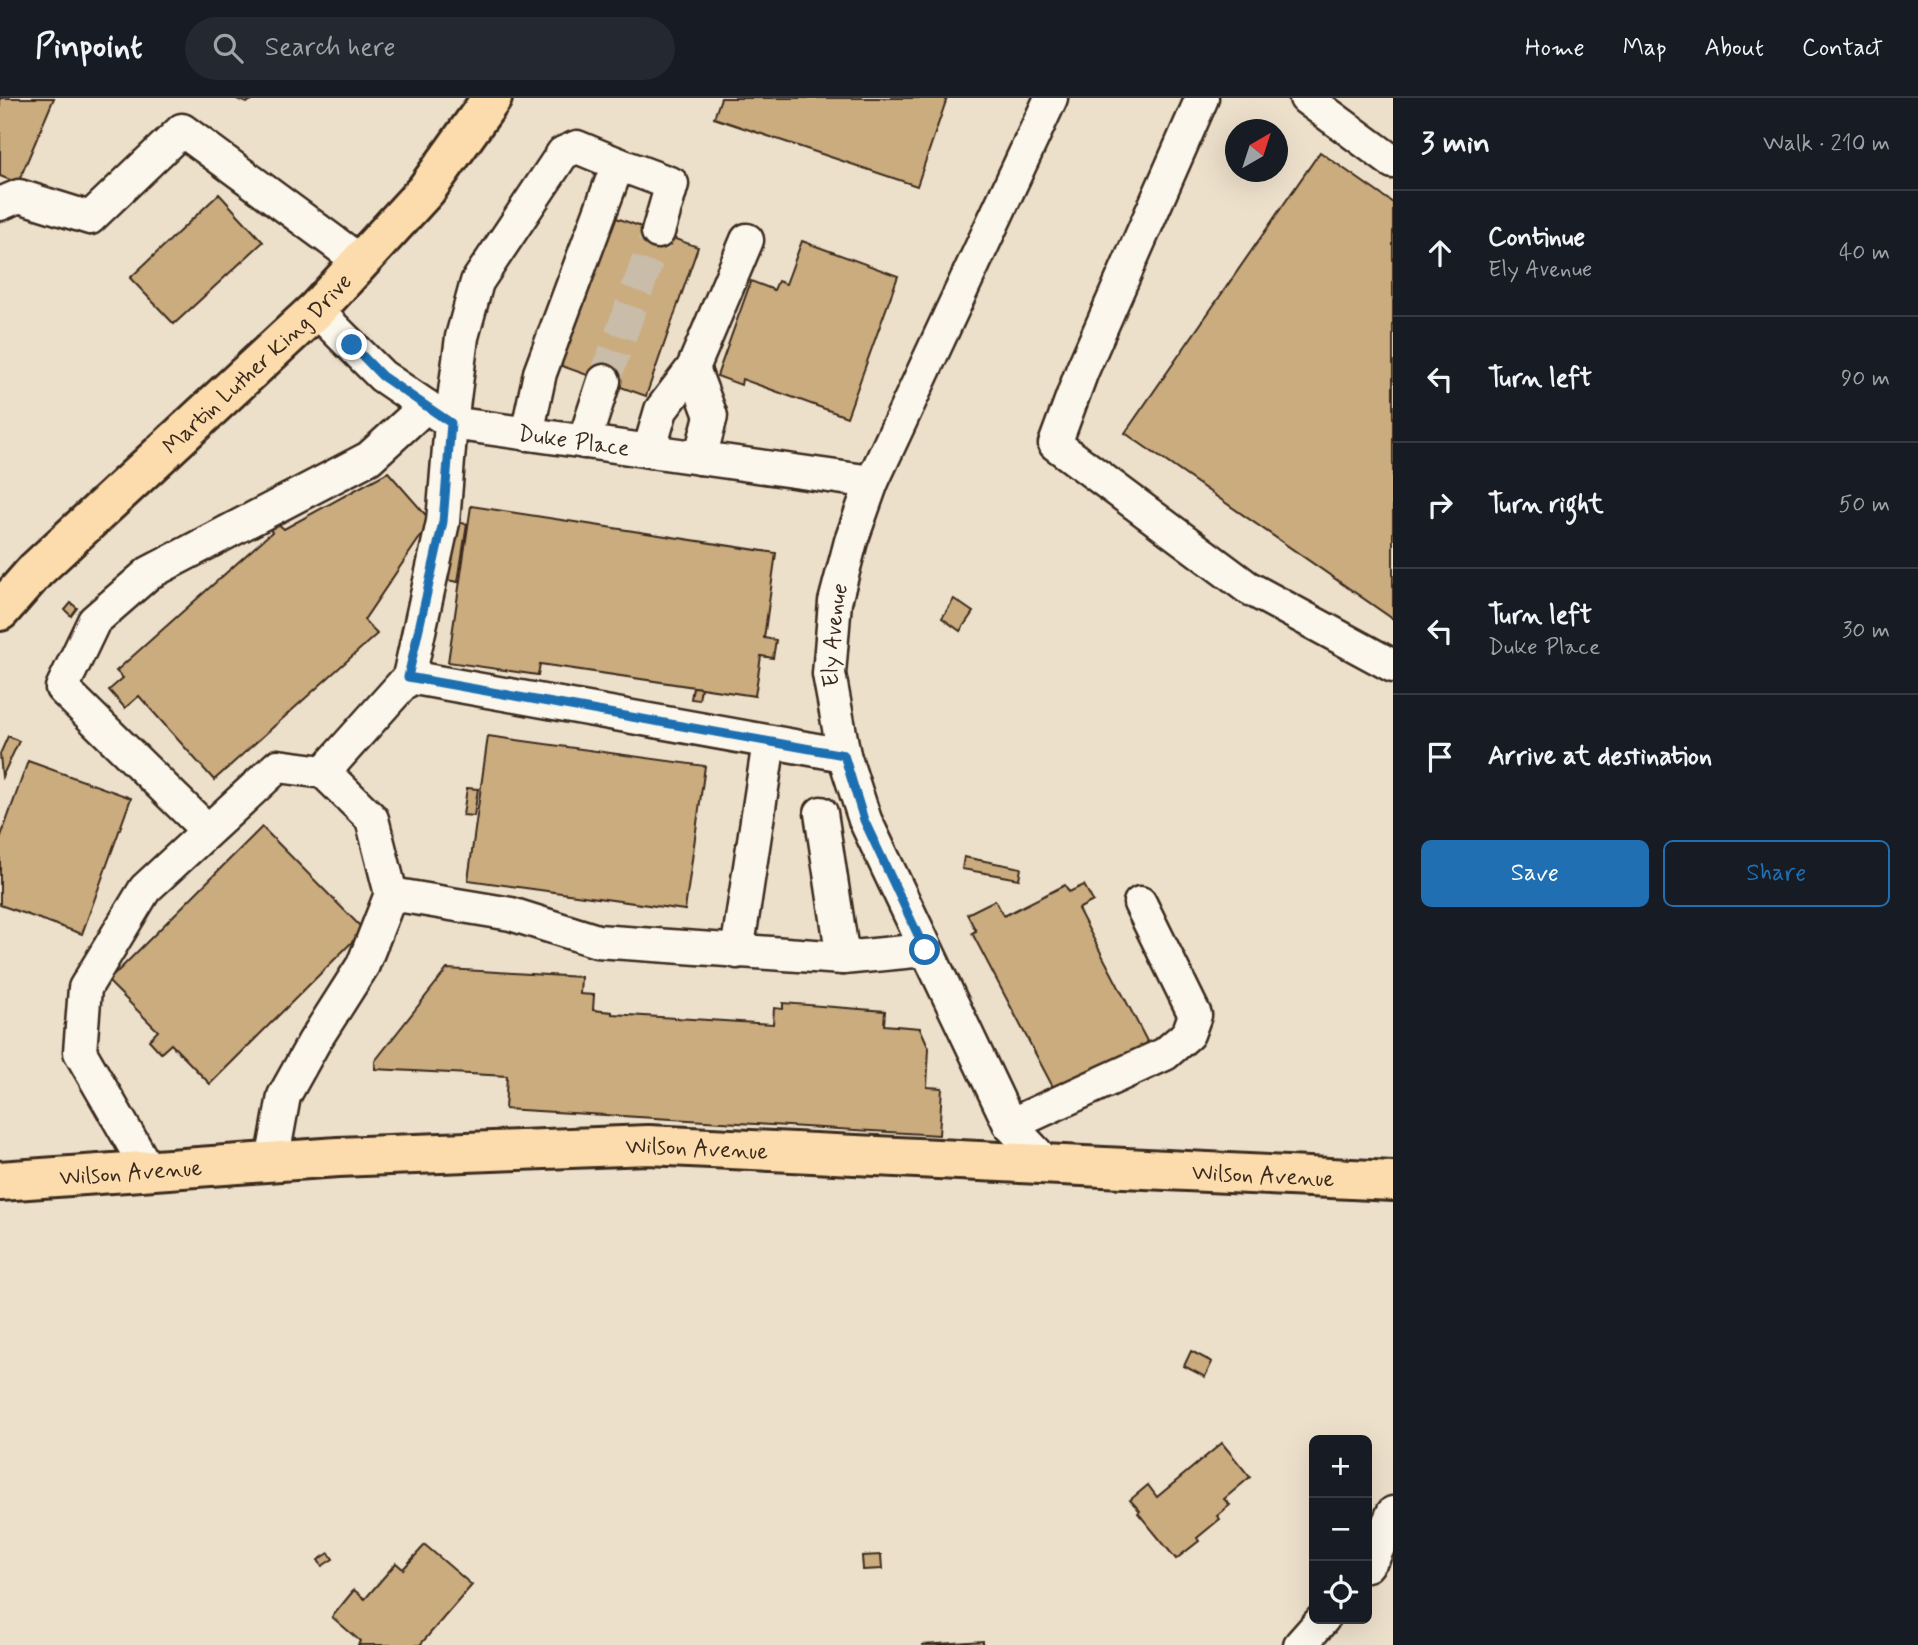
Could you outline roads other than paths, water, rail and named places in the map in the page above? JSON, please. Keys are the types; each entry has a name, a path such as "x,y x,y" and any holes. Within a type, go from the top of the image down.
{"main road":[{"name":"Martin Luther King Drive","path":"0,611 36,570 316,310 426,190 492,98"},
{"name":"Wilson Avenue","path":"0,1181 338,1157 648,1145 1393,1181"}],"street":[{"name":"Ely Avenue","path":"1048,1165 1010,1125 864,820 844,755 829,674 835,602 851,541 872,482 1051,98"},
{"path":"1202,98 1082,371 1055,444 1248,587 1393,666"},
{"path":"1306,98 1393,162"},
{"path":"0,204 19,196 90,218 182,130 361,262"},
{"path":"324,772 408,677 443,522 439,415 477,282 563,153 577,147 672,184 658,232"},
{"path":"527,434 540,373 618,164"},
{"path":"649,451 661,410 693,368 747,240"},
{"name":"Duke Place","path":"316,310 382,376 439,415 527,434 872,482"},
{"path":"693,368 711,416 700,458"},
{"path":"584,442 604,381"},
{"path":"207,830 62,688 94,621 149,573 369,458 439,415"},
{"path":"408,677 844,755"},
{"path":"737,952 769,742"},
{"path":"148,1170 80,1052 85,988 145,889 278,766 324,772 372,820 391,894 363,965 284,1096 272,1162"},
{"path":"821,813 843,958"},
{"path":"391,894 511,914 597,941 843,958 925,950"},
{"path":"1010,1125 1165,1054 1188,1034 1195,1016 1140,903"},
{"path":"1370,1561 1376,1554 1393,1513"},
{"path":"1300,1645 1319,1624"}],"tunnel":[{"path":"604,381 658,232"}]}
